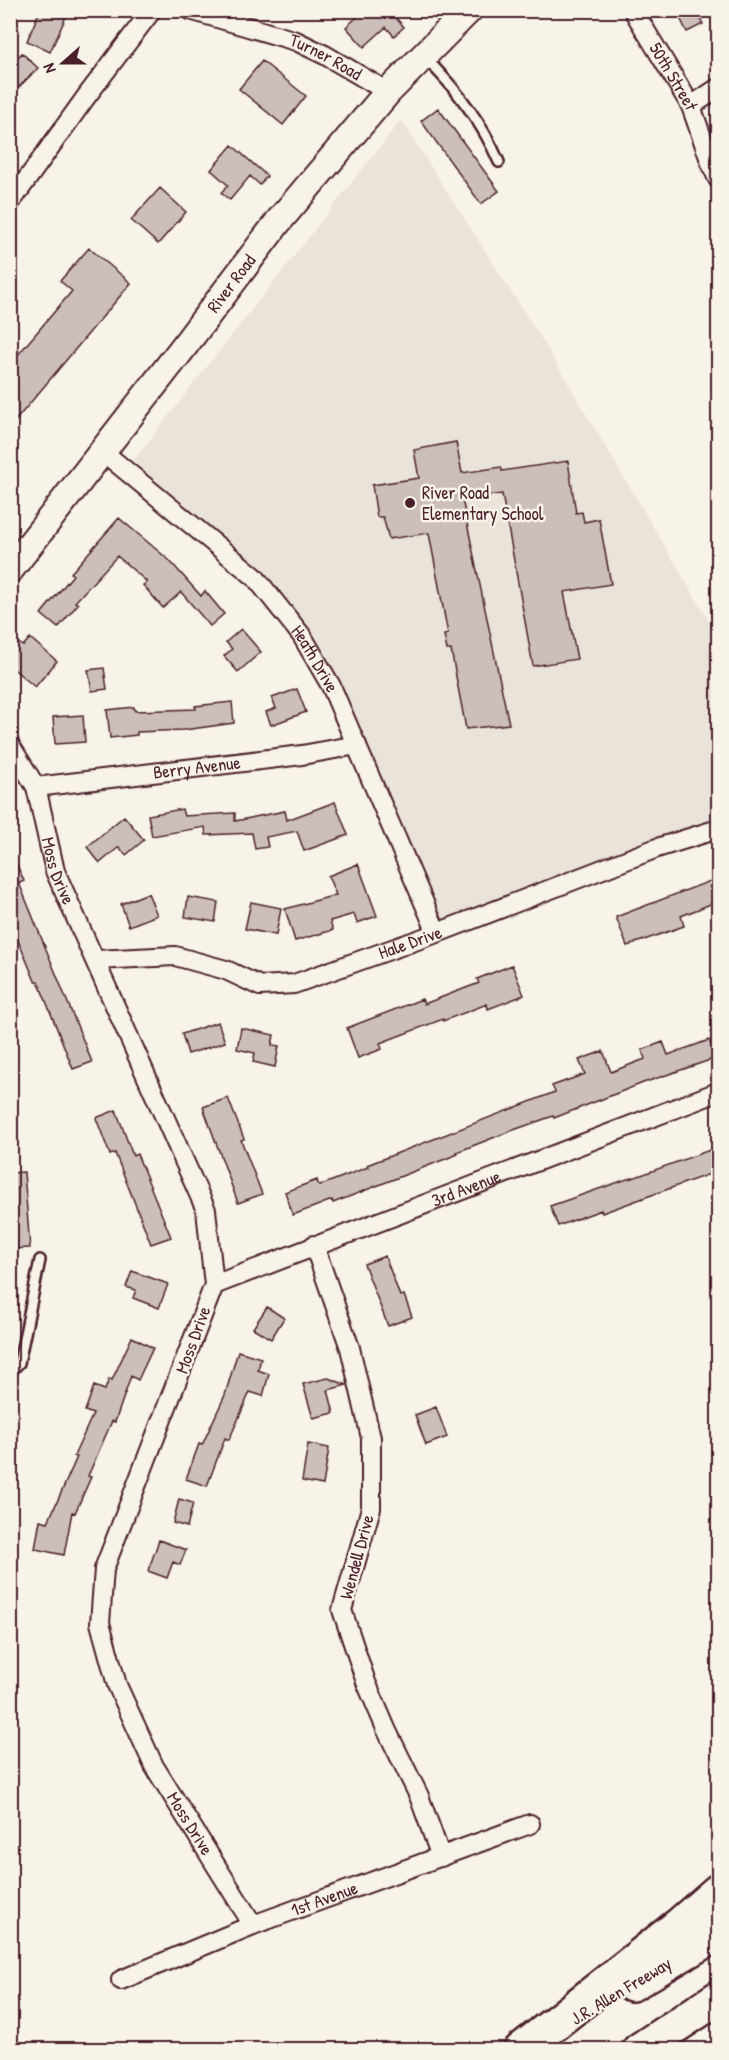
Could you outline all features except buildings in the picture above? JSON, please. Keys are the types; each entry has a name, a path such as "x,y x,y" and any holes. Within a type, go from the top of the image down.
{"highway":[{"path":"522,2049 679,1925 718,1891"},
{"name":"J.R. Allen Freeway","path":"522,2049 718,1933"},
{"path":"639,2049 718,1998"}],"main road":[{"name":"River Road","path":"10,570 278,222 388,92 469,10"}],"street":[{"path":"10,203 152,10"},
{"name":"Turner Road","path":"190,10 296,41 325,55 388,92"},
{"name":"50th Street","path":"633,10 691,106 711,166 718,179"},
{"path":"691,106 718,88"},
{"name":"Heath Drive","path":"102,451 255,578 302,636 331,686 437,933"},
{"name":"Moss Drive","path":"10,745 36,787 55,871 206,1210 214,1285 105,1569 100,1623 117,1685 154,1766 253,1925"},
{"name":"Berry Avenue","path":"36,787 302,755 357,746"},
{"name":"Hale Drive","path":"96,960 175,956 226,970 260,986 294,984 437,933 657,848 718,829"},
{"name":"3rd Avenue","path":"214,1285 718,1092"},
{"name":"Wendell Drive","path":"314,1245 350,1348 371,1438 371,1508 342,1610 366,1682 419,1796 441,1857"},
{"name":"1st Avenue","path":"121,1980 253,1925 530,1824"}],"lane":[{"path":"423,56 446,78 488,136 499,162"},
{"path":"10,1372 19,1363 40,1260"}],"shaded area":[{"name":"River Road Elementary School","path":"401,120 544,343 718,636 718,820 440,927 336,683 257,568 133,461"}],"place":[{"name":"River Road Elementary School","path":"410,503"}]}
